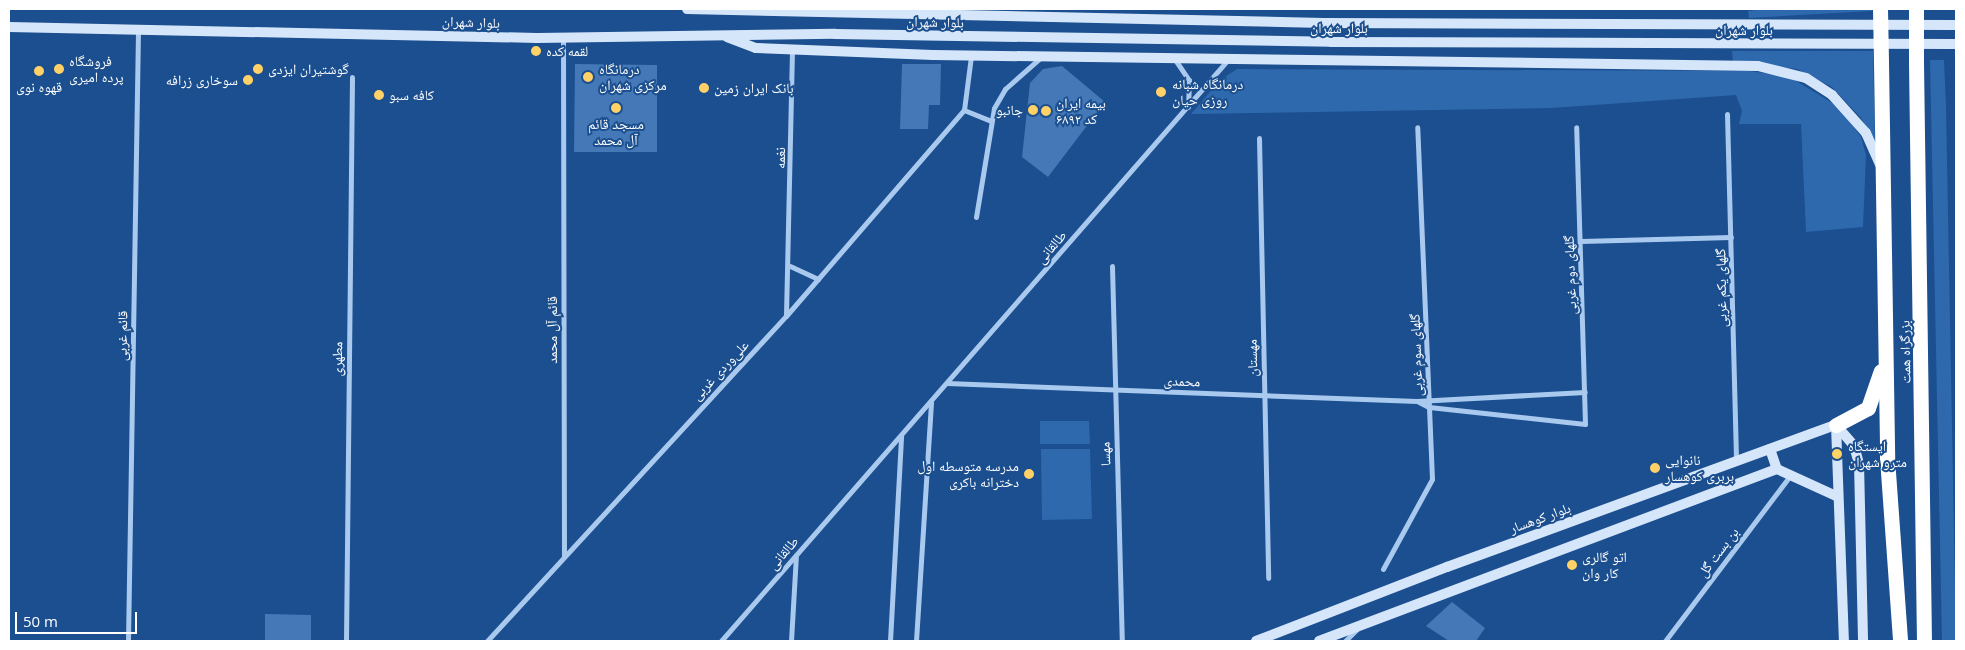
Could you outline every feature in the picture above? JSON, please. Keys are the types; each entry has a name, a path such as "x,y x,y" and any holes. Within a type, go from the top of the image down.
{"highway":[{"path":"1880,9 1887,458 1900,641"},
{"name":"بزرگراه همت","path":"1916,9 1924,641"},
{"path":"1836,426 1868,408 1886,348"}],"main road":[{"name":"بلوار شهران","path":"687,9 1334,23 1956,25"},
{"name":"بلوار شهران","path":"9,27 563,38 722,35 1956,44"},
{"name":"بلوار شهران","path":"722,35 756,48 971,56 1226,62 1771,68 1806,78 1832,94 1866,133 1882,168"},
{"name":"بلوار کوهسار","path":"1256,641 1836,426"},
{"path":"1836,426 1836,496 1844,641"},
{"path":"1836,426 1854,446 1859,463 1863,641"},
{"path":"1770,449 1777,469 1789,477 1836,496"},
{"path":"1319,641 1777,469"}],"street":[{"name":"قائم غربی","path":"128,641 138,31"},
{"name":"قائم آل محمد","path":"563,38 564,557"},
{"name":"نغمه","path":"786,316 790,266 792,50"},
{"path":"971,56 964,110 991,121"},
{"path":"976,216 991,121 1005,89 1041,58"},
{"path":"1176,61 1189,80 1188,108"},
{"name":"طالقانی","path":"721,641 1188,108 1226,62"},
{"name":"مطهری","path":"346,641 352,77"},
{"name":"علی‌وردی غربی","path":"487,641 786,316 964,110"},
{"name":"گلهای یکم غربی","path":"1727,114 1736,462"},
{"name":"گلهای سوم غربی","path":"1383,569 1432,479 1417,127"},
{"name":"گلهای دوم غربی","path":"1429,407 1586,424 1576,127"},
{"name":"مهستان","path":"1259,138 1268,578"},
{"path":"1581,241 1731,237"},
{"path":"790,266 818,279"},
{"name":"مهسا","path":"1112,266 1122,641"},
{"name":"محمدی","path":"946,383 1417,401 1429,397 1585,392"},
{"name":"محمدی","path":"1417,401 1429,407"},
{"path":"916,641 931,402"},
{"path":"890,641 902,435"},
{"name":"بن بست گل","path":"1665,641 1789,477"},
{"path":"791,641 796,555"},
{"path":"1345,641 1364,623"}],"shaded area":[{"path":"1764,9 1872,9 1872,11 1749,18 1748,11"},
{"path":"1732,51 1873,51 1875,144 1861,118 1832,87 1797,69 1733,62"},
{"path":"1930,60 1944,60 1956,641 1942,641"},
{"path":"1237,69 1749,71 1788,76 1839,107 1861,137 1866,155 1863,227 1806,232 1801,124 1739,124 1742,111 1736,95 1552,108 1191,114 1220,80"},
{"path":"1040,421 1089,421 1090,444 1040,444"},
{"path":"1041,449 1090,449 1092,519 1042,520"}],"building":[{"name":"مسجد قائم آل محمد","path":"575,64 657,65 657,152 574,152"},
{"path":"902,64 941,64 940,105 929,105 928,129 900,129"},
{"path":"1062,66 1105,102 1048,177 1022,157 1030,83 1043,69"},
{"path":"1452,602 1485,628 1476,641 1449,641 1426,626"},
{"path":"265,614 311,615 311,641 265,641"}],"place":[{"name":"لقمه کده","path":"536,51"},
{"name":"فروشگاه پرده امیری","path":"59,69"},
{"name":"گوشتیران ایزدی","path":"258,69"},
{"name":"قهوه نوی","path":"39,71"},
{"name":"درمانگاه مرکزی شهران","path":"588,77"},
{"name":"سوخاری زرافه","path":"248,80"},
{"name":"بانک ایران زمین","path":"704,88"},
{"name":"درمانگاه شبانه روزی حیان","path":"1161,92"},
{"name":"کافه سبو","path":"379,95"},
{"name":"مسجد قائم آل محمد","path":"616,108"},
{"name":"جانبو","path":"1033,110"},
{"name":"بیمه ایران کد ۶۸۹۲","path":"1046,111"},
{"name":"ایستگاه مترو شهران","path":"1837,454"},
{"name":"نانوایی بربری کوهسار","path":"1655,468"},
{"name":"مدرسه متوسطه اول دخترانه باکری","path":"1029,474"},
{"name":"اتو گالری کار وان","path":"1572,565"}]}
